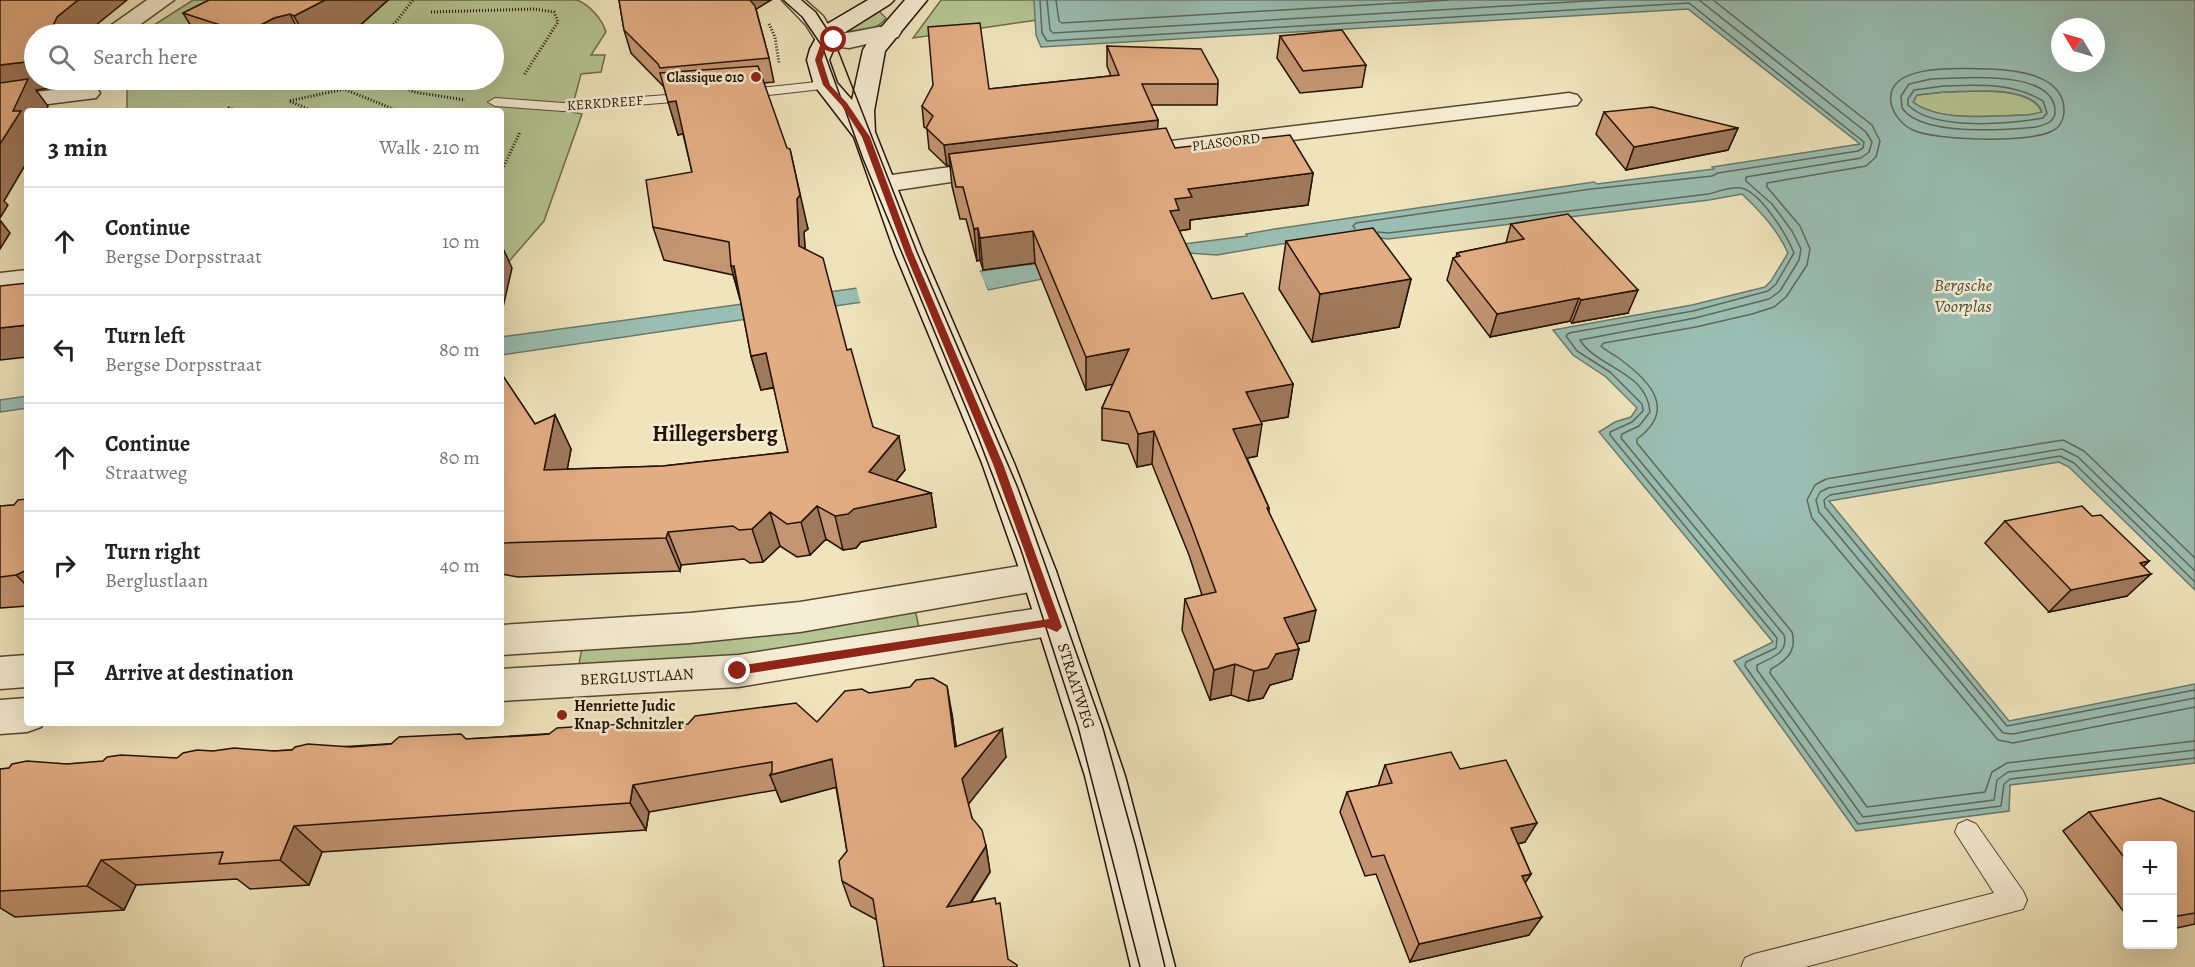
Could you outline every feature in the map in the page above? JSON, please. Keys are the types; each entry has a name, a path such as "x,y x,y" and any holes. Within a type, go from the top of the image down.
{"street":[{"path":"127,24 146,9 163,0"},
{"path":"793,0 815,21 826,39"},
{"path":"864,131 826,85 818,60 830,32 844,21 883,0"},
{"path":"864,131 862,111 870,73 870,61 874,50 916,0"},
{"path":"826,39 849,41 890,32"},
{"path":"0,103 89,95"},
{"name":"PLASOORD","path":"1105,156 1569,100"},
{"name":"STRAATWEG","path":"864,131 909,253 998,464 1038,571 1105,776 1153,967"},
{"path":"884,184 1021,166"},
{"path":"0,282 24,279"},
{"path":"504,640 679,629 800,617 1030,578 1038,571"},
{"name":"BERGLUSTLAAN","path":"504,685 738,671 1046,622 1057,627"},
{"path":"0,673 24,671"},
{"path":"0,717 24,715"}],"lane":[{"path":"727,95 826,85"},
{"name":"KERKDREEF","path":"502,102 563,107 704,96"},
{"path":"1754,967 2014,900 1967,832"}],"path":[{"path":"394,24 413,0"},
{"path":"431,12 534,9 554,12 558,22 550,40 538,52 502,102"},
{"path":"767,20 775,37 785,90"},
{"path":"306,108 289,101 336,90"},
{"path":"349,90 391,108"},
{"path":"414,90 447,98 502,102 522,127 504,166"}],"green space":[{"path":"193,0 577,0 595,13 606,32 591,55 605,55 601,72 581,74 571,112 582,114 544,221 504,266 504,108 127,108 127,90 504,90 504,24 156,24"},
{"path":"941,0 1034,0 1037,20 913,38"},
{"path":"878,10 886,18 877,27 839,34"},
{"path":"1983,91 2013,94 2026,97 2036,104 2042,113 1953,115 1924,109 1913,102 1917,95"},
{"path":"915,609 919,628 698,662 578,669 582,648"}],"water":[{"name":"Bergsche Voorplas","path":"1034,0 2195,0 2195,590 2069,467 2059,462 1829,501 2009,721 2195,684 2195,763 2010,785 2009,811 1856,831 1734,661 1773,642 1599,432 1615,422 1631,417 1637,408 1606,377 1573,355 1553,330 1692,305 1765,287 1788,253 1768,221 1742,194 1388,239 1351,235 1322,237 1217,255 1188,253 1107,266 988,290 985,284 504,355 504,337 1247,236 1246,234 1275,229 1594,182 1597,184 1714,169 1712,167 1860,144 1688,9 1041,47 1036,35","holes":["1944,92 1998,92 2026,97 2036,103 2042,112 2028,115 1953,115 1924,109 1913,102 1917,95"]},
{"path":"24,396 24,408 0,412 0,400"}],"pier":[{"path":"979,270 989,293 983,288 861,305 856,286"}],"building":[{"path":"0,0 78,0 57,17 54,24 24,24 24,62 0,65"},
{"path":"209,0 325,0 294,16 290,14 274,18 262,24 217,24 183,13"},
{"path":"619,0 750,0 755,6 769,58 660,68 624,30"},
{"path":"980,23 989,89 1119,75 1107,46 1201,49 1218,84 1142,84 1158,120 944,145 926,128 933,116 922,106 933,85 928,27"},
{"path":"1342,30 1366,65 1303,71 1280,36"},
{"path":"758,66 787,148 790,149 800,195 797,199 799,246 823,258 847,350 851,349 873,427 899,436 869,472 931,493 854,509 848,514 835,516 817,506 801,522 787,524 770,512 752,529 739,530 733,526 668,532 666,538 504,543 504,378 535,424 555,415 544,470 663,466 788,452 766,353 751,356 734,266 731,266 729,242 653,227 646,180 692,172 676,101 668,102 660,73"},
{"path":"24,80 24,88 13,111 21,111 0,144 0,83"},
{"path":"1652,107 1738,128 1634,147 1604,112"},
{"path":"1166,128 1175,148 1290,135 1313,173 1188,189 1192,197 1175,199 1179,210 1170,211 1212,299 1243,293 1293,384 1246,392 1262,424 1233,429 1269,508 1267,508 1316,610 1284,618 1299,649 1276,654 1268,668 1254,671 1235,664 1214,670 1185,599 1216,592 1154,431 1138,434 1129,412 1102,408 1129,349 1086,357 1033,231 980,238 978,228 974,229 963,187 956,187 949,154"},
{"path":"1568,214 1638,290 1581,300 1579,298 1497,314 1453,258 1460,256 1457,253 1524,239 1511,224"},
{"path":"1373,228 1411,279 1320,294 1286,241"},
{"path":"24,283 24,325 0,328 0,286"},
{"path":"24,499 24,571 0,577 0,506 14,505 18,500"},
{"path":"2082,506 2092,516 2101,515 2149,561 2140,563 2151,574 2071,590 2005,521"},
{"path":"933,678 947,686 955,747 1002,729 962,779 972,818 982,830 986,846 947,907 995,898 996,904 1000,903 1008,959 1017,967 883,967 873,899 842,881 839,861 847,851 832,759 770,775 772,762 633,785 630,803 294,826 280,860 219,864 223,852 101,860 87,886 0,891 0,769 9,768 12,764 27,761 67,764 103,761 107,757 121,755 177,758 183,753 197,750 213,751 234,748 274,751 292,750 308,744 351,747 391,744 399,737 461,734 466,739 537,735 549,734 557,728 618,724 624,729 688,724 695,716 796,703 817,722 845,691 862,689 869,693 910,687 916,680"},
{"path":"1451,752 1460,769 1506,760 1537,823 1511,828 1531,874 1522,876 1542,917 1419,944 1384,855 1372,857 1347,792 1392,783 1385,765"},
{"path":"2160,798 2195,812 2195,913 2177,916 2177,841 2123,841 2123,856 2089,812"}],"tram line":[{"path":"783,0 802,17 822,46 863,159 978,437 1021,550 1078,727 1140,967"},
{"path":"802,0 816,12 834,40 917,252 1018,488 1103,728 1136,847 1165,967"}],"place":[{"name":"Classique 010","path":"756,77"},
{"name":"Henriette Judic Knap-Schnitzler","path":"562,715"}],"district":[{"name":"Hillegersberg","path":"715,434"}],"route":[{"path":"738,671 1046,622 1057,627 998,464 909,253 864,131 826,85 818,60 826,39 834,40"}]}
